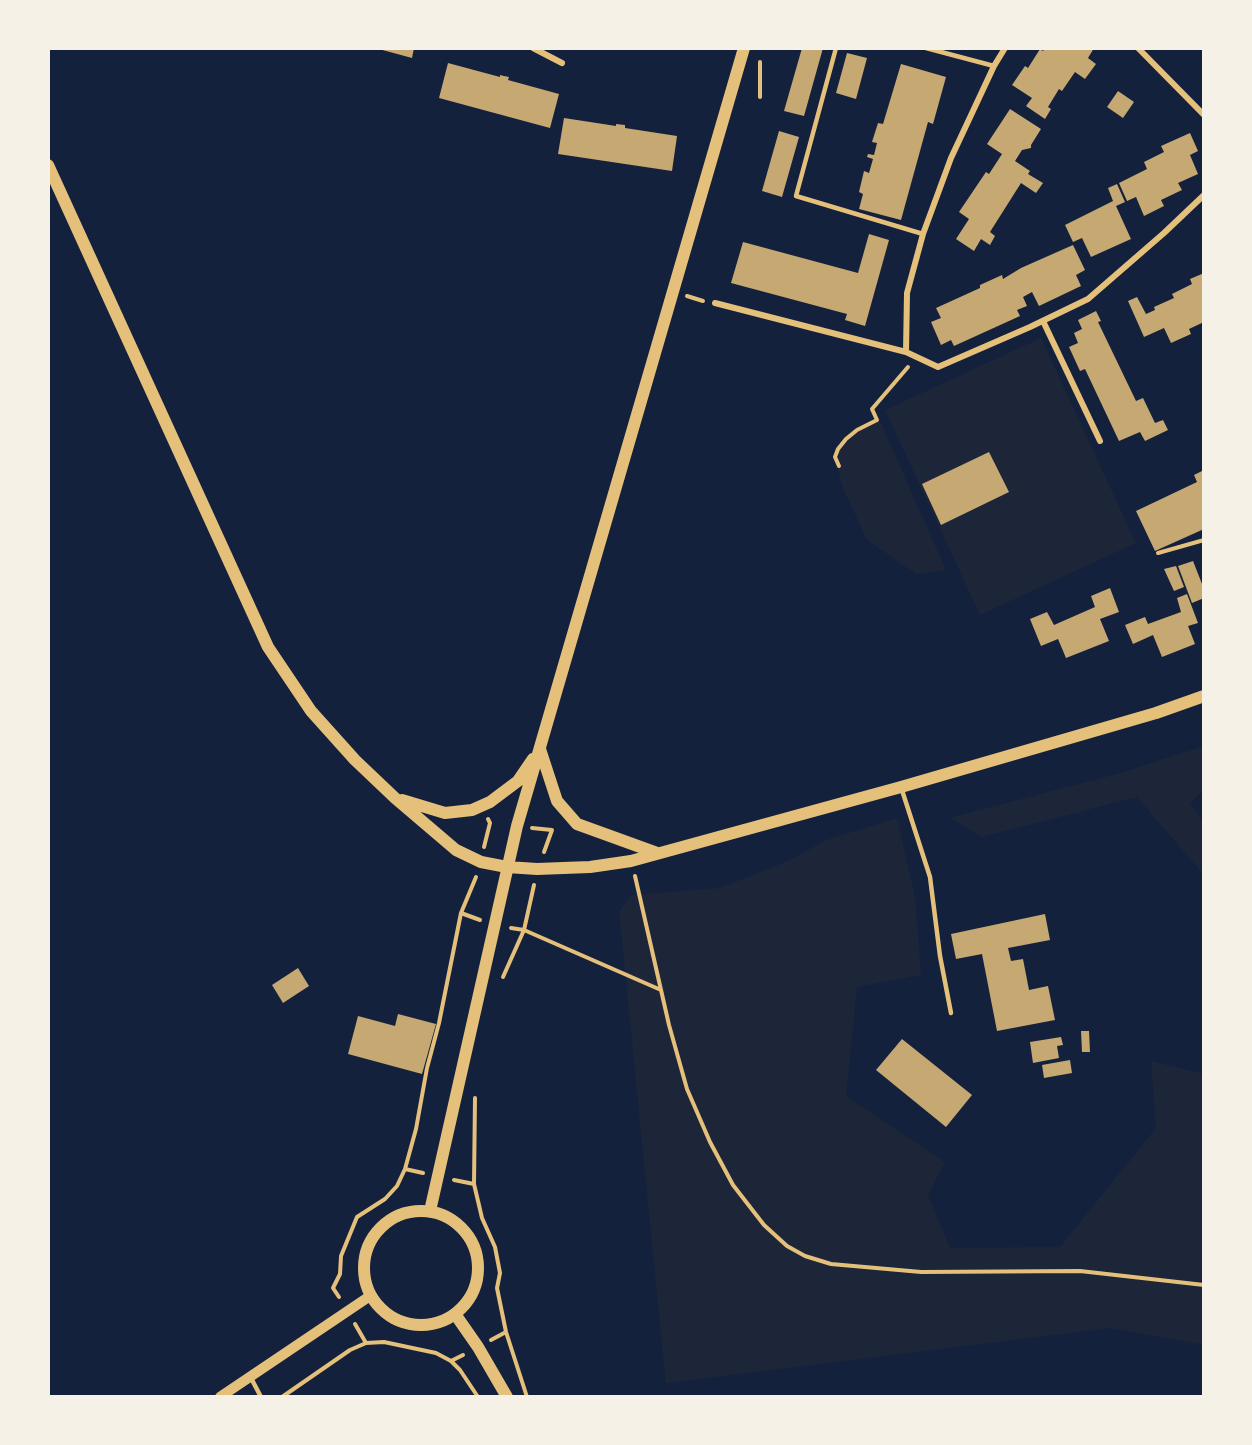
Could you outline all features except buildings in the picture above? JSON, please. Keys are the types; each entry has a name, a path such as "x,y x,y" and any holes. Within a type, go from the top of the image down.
{"main road":[{"path":"430,1211 507,867 744,48"},
{"path":"48,165 268,647 311,711 355,760 456,850 481,861 507,867 537,869 590,867 631,861 901,787 1156,713 1204,696"},
{"path":"395,798 445,813 471,810 490,802 518,781 540,749"},
{"path":"540,749 557,801 577,824 658,853"},
{"path":"412,1210 430,1211 448,1216 463,1228 474,1244 479,1262 478,1281 471,1298 455,1314 444,1321 427,1325 410,1325 394,1319 380,1309 370,1296 364,1278 364,1260 369,1242 380,1228 394,1217 412,1210"},
{"path":"455,1314 478,1347 507,1397"}],"street":[{"path":"533,48 562,63"},
{"path":"906,352 907,293 923,234 951,158 994,66 1005,48"},
{"path":"1138,48 1204,115"},
{"path":"715,303 906,352 938,367 1088,299 1204,195"},
{"path":"1043,321 1100,441"},
{"path":"220,1397 370,1296"}],"lane":[{"path":"836,48 796,196 923,234"},
{"path":"926,48 994,66"},
{"path":"901,787 930,878 940,956 951,1012"},
{"path":"250,1375 261,1397"}],"path":[{"path":"760,58 760,97"},
{"path":"672,292 715,303"},
{"path":"838,465 836,457 838,449 853,433 878,420 872,409 916,357"},
{"path":"1158,553 1204,540"},
{"path":"366,1343 333,1288 340,1274 341,1256 357,1217 385,1199 397,1186 405,1169 416,1129 427,1068 440,1023 461,913 481,861 490,823"},
{"path":"631,861 661,991 687,1089 710,1142 745,1204 764,1226 787,1246 805,1256 831,1264 921,1272 1080,1271 1204,1285"},
{"path":"499,986 524,930 537,869"},
{"path":"524,930 661,991"},
{"path":"476,1092 474,1184 482,1218 495,1247 500,1273 497,1288 506,1332 527,1397"},
{"path":"282,1397 350,1350 366,1343 384,1342 436,1353 451,1361 478,1397"}],"shaded area":[{"path":"1041,338 1136,543 980,615 885,410"},
{"path":"876,412 946,570 916,574 867,540 842,486 835,457 838,449 853,433 875,421"},
{"path":"1204,746 1204,790 1190,803 1204,822 1204,875 1137,797 982,837 950,818 1124,772"},
{"path":"897,818 915,897 921,975 857,987 846,1096 945,1162 928,1195 950,1248 1060,1247 1156,1128 1151,1061 1204,1074 1204,1345 1110,1328 666,1383 619,911 631,895 720,888 788,861 826,840"}]}
